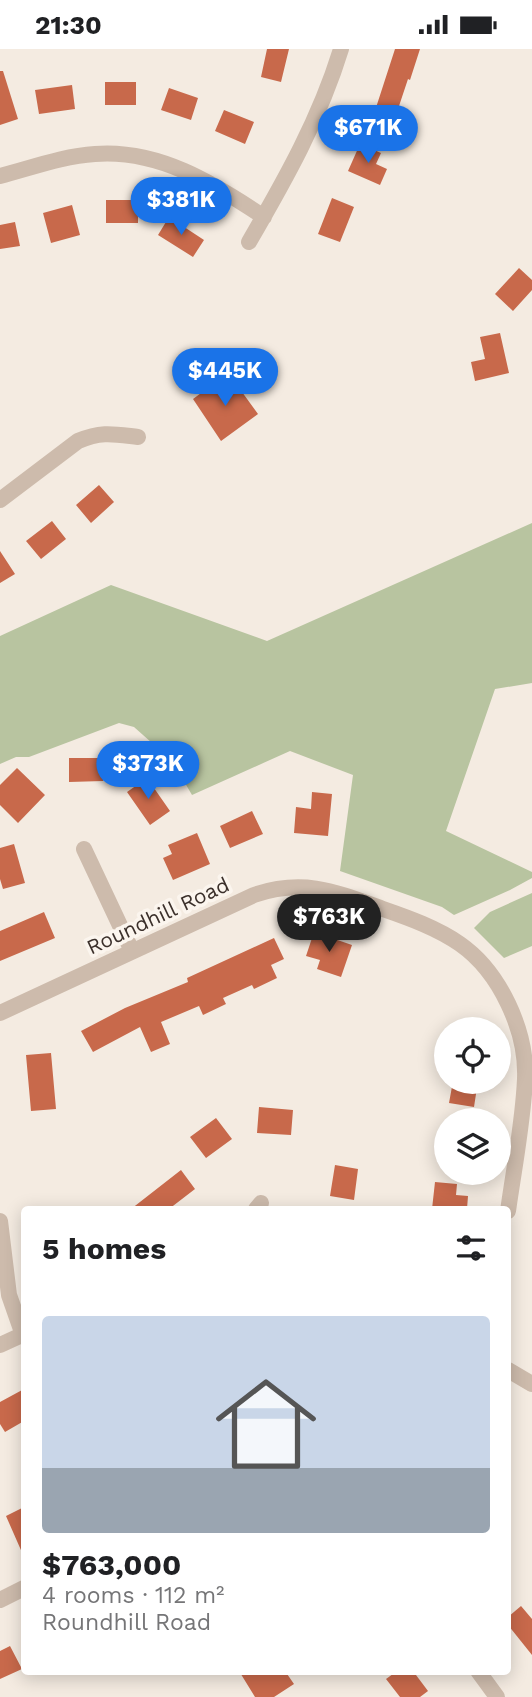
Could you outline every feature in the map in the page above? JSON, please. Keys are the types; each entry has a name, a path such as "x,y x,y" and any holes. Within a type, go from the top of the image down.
{"street":[{"path":"249,242 308,134 341,49"},
{"path":"0,176 70,157 127,154 177,167 264,217"},
{"path":"0,500 78,441 90,435 107,433 138,437"},
{"path":"84,849 132,951"},
{"name":"Roundhill Road","path":"0,1013 267,891 297,887 332,891 412,919 460,943 483,966 501,990 514,1018 522,1045 525,1078 509,1206"},
{"path":"0,1221 9,1295 21,1326"},
{"path":"0,1345 21,1335"},
{"path":"511,1372 532,1384"},
{"path":"0,1600 21,1590"},
{"path":"481,1675 498,1697"}],"green space":[{"path":"532,523 532,683 495,689 446,831 532,872 532,878 510,890 454,915 442,907 340,871 353,775 290,751 192,795 178,771 161,751 134,727 119,723 29,757 16,757 0,764 0,636 111,585 267,641"},
{"path":"532,893 532,946 504,958 474,928 490,912"}],"building":[{"path":"267,49 289,49 281,82 261,77"},
{"path":"395,49 420,49 391,130 371,123"},
{"path":"0,71 3,71 18,119 0,125"},
{"path":"105,82 136,82 136,105 105,105"},
{"path":"72,85 75,109 39,114 35,90"},
{"path":"169,88 198,98 191,120 161,110"},
{"path":"224,110 254,122 245,144 215,131"},
{"path":"360,144 381,153 376,164 387,169 380,185 348,171"},
{"path":"332,198 354,207 340,242 318,234"},
{"path":"106,200 138,200 138,223 106,223"},
{"path":"72,205 80,235 51,243 43,213"},
{"path":"169,217 204,240 193,257 158,235"},
{"path":"15,222 20,246 0,249 0,225"},
{"path":"519,268 532,280 532,290 513,311 495,294"},
{"path":"500,333 509,373 475,381 471,362 485,359 480,337"},
{"path":"224,376 230,384 234,381 258,414 221,441 193,399"},
{"path":"99,485 114,502 91,523 76,505"},
{"path":"52,521 66,539 41,559 26,541"},
{"path":"0,551 15,574 0,583"},
{"path":"69,758 103,758 103,781 69,782"},
{"path":"17,768 45,795 18,823 0,805 0,785"},
{"path":"147,778 170,811 150,825 127,792"},
{"path":"312,792 332,794 328,836 294,833 296,807 311,809"},
{"path":"252,811 263,834 230,848 220,826"},
{"path":"197,833 210,864 173,880 163,858 172,854 168,845"},
{"path":"14,844 25,883 3,889 0,879 0,848"},
{"path":"44,912 55,938 0,961 0,931"},
{"path":"314,932 352,945 341,977 317,969 320,960 306,956"},
{"path":"274,938 284,959 271,965 277,978 254,989 252,985 223,998 226,1004 203,1015 199,1006 161,1022 170,1044 151,1052 140,1027 93,1052 81,1031 125,1008 188,982 187,978"},
{"path":"51,1053 56,1109 31,1111 26,1055"},
{"path":"451,1094 476,1094 474,1107 449,1103"},
{"path":"259,1107 293,1110 291,1135 257,1133"},
{"path":"216,1118 232,1139 206,1158 190,1137"},
{"path":"335,1165 358,1169 354,1200 330,1196"},
{"path":"181,1170 195,1189 173,1206 135,1206"},
{"path":"435,1185 457,1185 456,1195 468,1196 467,1206 432,1206"},
{"path":"21,1391 21,1423 5,1432 0,1424 0,1402"},
{"path":"21,1508 21,1550 6,1516"},
{"path":"521,1606 532,1619 532,1655 511,1629 511,1614"},
{"path":"10,1646 21,1669 0,1679 0,1651"},
{"path":"241,1675 288,1675 294,1684 274,1697 255,1697"},
{"path":"392,1675 416,1675 428,1691 420,1697 400,1697 386,1679"}]}
